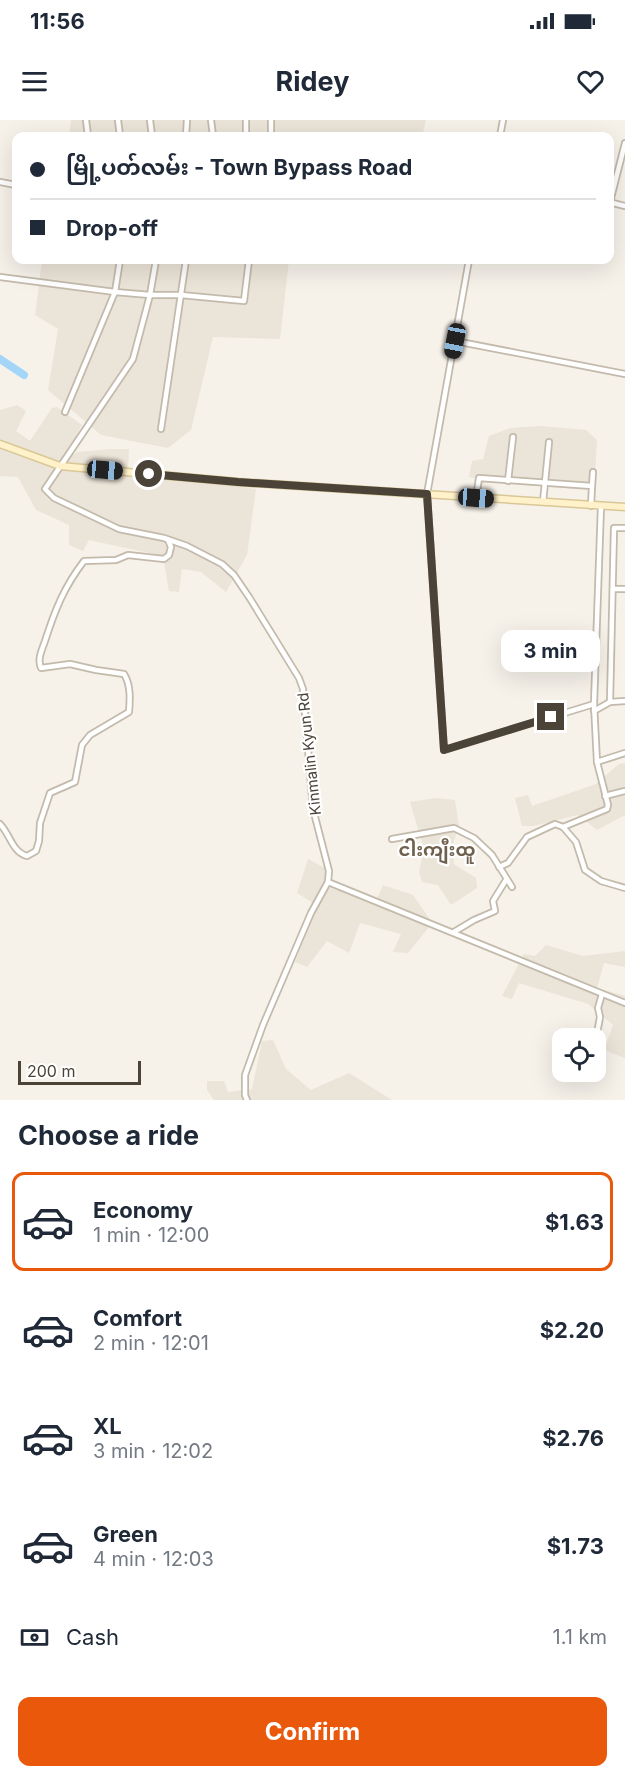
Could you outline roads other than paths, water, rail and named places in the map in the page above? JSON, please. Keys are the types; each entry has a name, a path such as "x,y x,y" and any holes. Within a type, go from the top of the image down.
{"main road":[{"path":"0,444 60,465 238,482 625,507"}],"street":[{"path":"614,184 625,143"},
{"path":"65,412 115,292 119,264"},
{"path":"60,465 133,359 150,295 155,264"},
{"path":"161,429 185,264"},
{"path":"0,277 115,292 244,301 249,264"},
{"path":"469,264 427,494 444,750 594,704"},
{"path":"455,341 625,374"},
{"path":"508,481 513,437"},
{"path":"543,502 549,442"},
{"name":"Kinmalin Kyun Rd","path":"60,465 45,489 54,498 119,529 187,546 222,564 234,575 299,678 306,707 306,744 314,809 329,871 328,882"},
{"path":"591,506 593,472"},
{"path":"476,498 479,478 592,486"},
{"path":"499,867 508,863 527,837 555,824 563,826 607,809 597,762 594,711 601,506"},
{"path":"610,702 614,528 625,528"},
{"path":"0,824 22,855 27,856 36,851 40,823 50,793 75,782 82,745 90,735 129,712 130,699 127,677 124,674 70,664 41,668 40,654 54,611 64,590 84,561 116,560 128,555 164,559 169,555 171,547 168,540"},
{"path":"613,589 625,589"},
{"path":"594,711 610,702 625,701"},
{"path":"597,762 625,753"},
{"path":"605,796 625,791"},
{"path":"563,826 576,842 585,870 601,880 625,888"},
{"path":"392,839 454,828 474,838 492,855 512,887"},
{"path":"454,932 495,911 493,901 506,880"},
{"path":"247,1100 245,1075 263,1025 311,913 328,882 625,1002"},
{"path":"598,1028 600,1017 598,1008 602,994"}],"waterway":[{"path":"0,359 24,375"}],"district":[{"name":"ငါးကျီးထူ","path":"437,849"}]}
